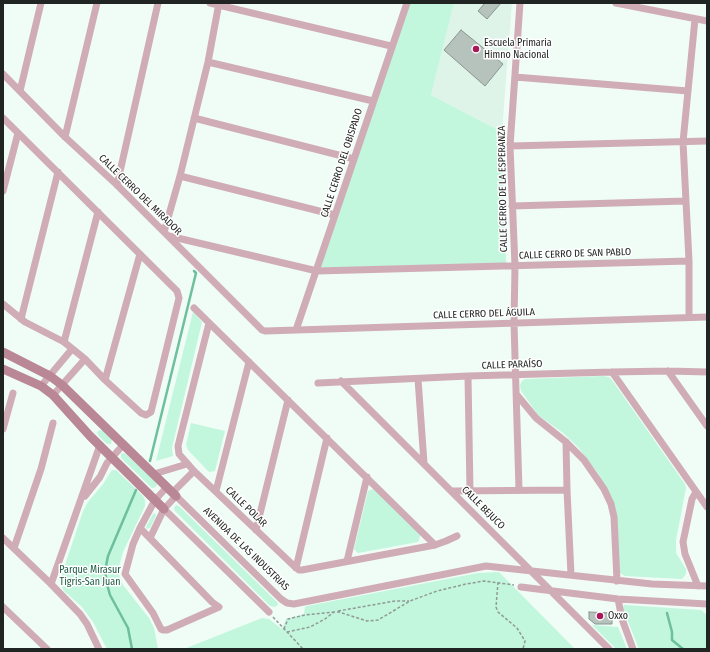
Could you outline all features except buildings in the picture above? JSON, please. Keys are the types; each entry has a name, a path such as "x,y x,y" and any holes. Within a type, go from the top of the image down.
{"street":[{"path":"20,91 40,3"},
{"path":"65,137 97,3"},
{"path":"117,185 158,3"},
{"path":"210,3 391,46"},
{"name":"CALLE CERRO DEL OBISPADO","path":"296,330 391,46 407,3"},
{"name":"CALLE CERRO DE LA ESPERANZA","path":"519,490 514,323 515,266 510,146 520,3"},
{"path":"616,3 707,21"},
{"path":"166,234 208,62 218,4"},
{"path":"689,317 689,260 683,142 695,19"},
{"path":"208,62 373,101"},
{"name":"CALLE CERRO DEL MIRADOR","path":"3,74 65,137 117,185 262,330"},
{"path":"514,77 688,91"},
{"path":"3,118 178,293 177,305 151,412 146,415 141,413 105,380 85,359 64,342 29,325 3,304"},
{"path":"194,118 354,159"},
{"path":"3,191 18,133"},
{"path":"510,146 707,141"},
{"path":"21,319 58,172"},
{"path":"180,176 335,215"},
{"path":"512,206 685,201"},
{"path":"64,342 98,212"},
{"name":"CALLE CERRO DE SAN PABLO","path":"166,234 317,271 689,260"},
{"path":"105,380 140,254"},
{"path":"194,308 435,544"},
{"name":"CALLE CERRO DEL ÁGUILA","path":"262,330 707,317"},
{"name":"CALLE POLAR","path":"209,323 178,446 179,454 194,471 296,568"},
{"path":"41,386 72,349"},
{"name":"AVENIDA DE LAS INDUSTRIAS","path":"3,352 50,376 62,385 124,444 280,599 288,603 302,603 481,567 531,571"},
{"path":"54,395 85,359"},
{"path":"216,491 249,362"},
{"path":"3,369 41,386 54,395 90,436 269,612"},
{"path":"668,371 707,426"},
{"name":"CALLE PARAÍSO","path":"318,383 468,376 668,371 707,372"},
{"path":"612,372 707,507"},
{"path":"468,376 470,491"},
{"path":"418,379 424,463"},
{"name":"CALLE BEJUCO","path":"341,381 609,649"},
{"path":"3,429 13,393"},
{"path":"517,395 536,418 566,442 584,460 604,489 611,504 614,517 618,581"},
{"path":"256,530 288,400"},
{"path":"14,548 41,469 53,423"},
{"path":"90,436 91,427 95,423 101,423"},
{"path":"327,438 296,568 302,570 446,542 458,536"},
{"path":"566,442 571,576"},
{"path":"80,502 124,444"},
{"path":"51,584 100,445"},
{"path":"154,474 187,464"},
{"path":"140,528 212,602 219,607 167,630 163,630 161,629 153,613 125,574 133,544 140,528 155,500 172,492 194,471"},
{"path":"347,561 367,477"},
{"path":"453,492 567,490"},
{"path":"150,538 172,492"},
{"path":"696,492 692,499 683,542 685,554 698,586"},
{"path":"3,538 80,614 87,624 99,649"},
{"path":"531,571 652,584 707,586"},
{"path":"521,587 618,599 707,604"},
{"path":"618,599 622,619 633,649"},
{"path":"3,607 45,648"}],"path":[{"path":"287,632 310,627 334,612 339,612 367,621 378,620 410,601 437,591 484,580 521,587"},
{"path":"498,582 496,607 498,612 517,628 525,641 523,649"},
{"path":"284,629 288,619 305,615 334,612 395,601 410,601"},
{"path":"269,612 303,649"}],"shaded area":[{"name":"Escuela Primaria Himno Nacional","path":"454,3 512,3 502,132 431,95"}],"green space":[{"path":"408,3 454,3 431,95 502,132 506,263 318,268"},
{"path":"193,312 202,322 172,448 173,456 156,461"},
{"path":"609,377 612,380 685,484 686,488 676,540 676,553 686,569 686,574 682,579 625,576 620,573 612,498 597,472 578,447 563,433 538,415 521,391 520,385 525,379"},
{"path":"191,423 225,431 215,471 209,472 188,450 186,445"},
{"path":"100,430 112,439 111,444 107,444 98,435 97,432"},
{"path":"121,454 126,454 156,482 156,487 152,488 121,458"},
{"name":"Parque Mirasur Tigris-San Juan","path":"112,470 116,470 143,496 145,500 145,506 123,552 118,570 123,585 149,618 154,628 158,649 107,649 93,622 82,607 64,591 61,586 62,574 83,511"},
{"path":"373,489 421,534 418,542 358,553 354,549 368,491"},
{"path":"176,505 179,506 278,603 277,606 270,606 175,511 174,508"},
{"path":"155,513 156,516 150,528 147,529 146,527"},
{"path":"499,572 575,649 184,649 262,618 269,619 282,629 286,619 304,614 305,607 307,606 478,573"},
{"path":"624,605 701,610 707,615 707,649 639,649 625,614 623,608"},
{"path":"592,625 618,627 627,649 616,649"}],"waterway":[{"path":"150,461 196,273 194,271"},
{"path":"132,649 128,628 110,595 105,571 108,556 136,490"},
{"path":"667,613 672,632 672,640 683,649"}],"place":[{"name":"Escuela Primaria Himno Nacional","path":"476,49"},
{"name":"Oxxo","path":"600,616"}]}
